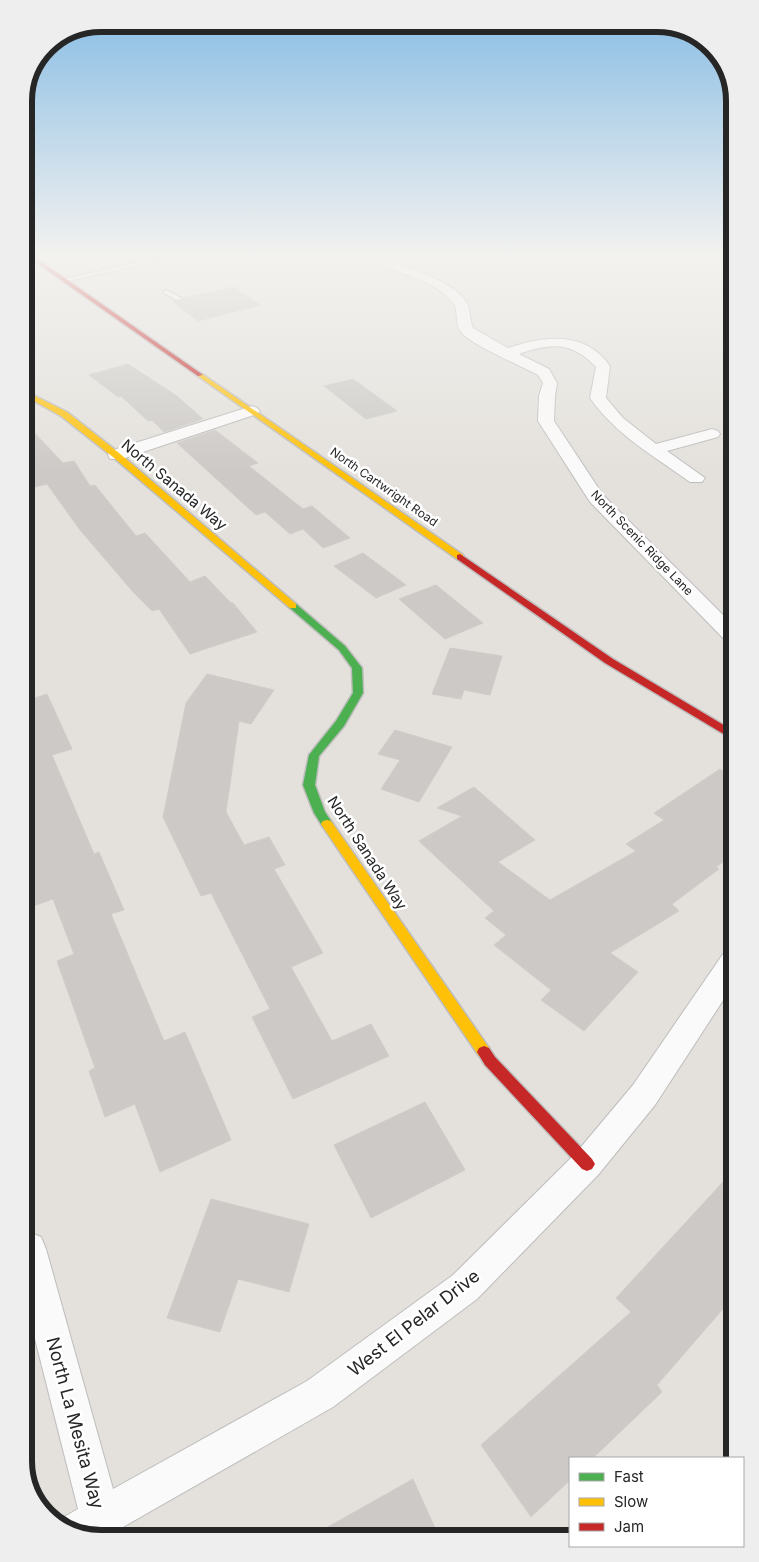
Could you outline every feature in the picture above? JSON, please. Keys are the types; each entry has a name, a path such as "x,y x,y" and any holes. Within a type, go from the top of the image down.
{"street":[{"name":"North Cartwright Road","path":"129,326 609,661 726,731"},
{"name":"North Scenic Ridge Lane","path":"466,326 467,330 544,372 550,383 546,396 546,421 596,498 726,630"},
{"path":"507,353 536,343 559,341 578,345 595,357 603,366 598,398 606,410 621,425 696,478"},
{"name":"North Sanada Way","path":"33,398 64,414 116,455 342,648 357,668 358,693 340,723 314,755 309,785 320,813 490,1061 587,1164"},
{"path":"116,455 252,411"},
{"path":"656,450 712,434"},
{"name":"West El Pelar Drive","path":"95,1529 320,1394 465,1287 587,1164 644,1095 726,972"},
{"name":"North La Mesita Way","path":"32,1262 95,1529"}],"building":[{"path":"128,364 177,396 203,419 164,432 152,420 148,421 121,396 118,397 89,375"},
{"path":"353,379 397,411 366,419 324,386"},
{"path":"215,430 258,463 249,466 303,509 312,506 350,538 323,548 303,529 290,534 265,512 256,515 177,443"},
{"path":"33,431 63,463 74,461 90,486 95,485 136,536 145,533 190,582 205,576 233,603 257,632 190,654 159,609 152,611 134,593 80,530 47,484 33,487"},
{"path":"363,553 406,585 376,598 334,566"},
{"path":"436,585 483,623 445,639 399,599"},
{"path":"450,648 502,656 490,695 464,690 461,699 432,694"},
{"path":"207,674 274,690 251,724 239,721 226,812 244,845 269,837 285,865 274,869 323,953 291,967 332,1041 371,1024 389,1056 293,1099 252,1017 270,1009 211,893 201,896 163,817 186,703"},
{"path":"47,694 72,749 52,755 94,854 99,852 124,910 111,914 164,1041 185,1032 231,1140 160,1172 135,1104 105,1117 89,1071 95,1068 57,961 74,954 53,899 32,906 33,699"},
{"path":"395,730 452,747 419,802 381,789 400,760 378,754"},
{"path":"720,769 726,774 726,860 716,867 719,869 672,904 679,911 610,953 638,972 584,1031 541,1000 551,990 494,945 506,935 485,918 494,911 419,841 462,816 437,808 474,787 535,840 498,862 550,900 636,851 626,844 664,820 654,813"},
{"path":"425,1102 465,1170 371,1218 334,1145"},
{"path":"726,1179 726,1305 657,1385 662,1392 594,1457 569,1457 569,1481 531,1517 481,1445 631,1312 616,1298"},
{"path":"211,1199 309,1224 289,1292 238,1279 220,1332 167,1318"},
{"path":"413,1479 436,1530 324,1529"}],"traffic: fast":[{"path":"293,606 342,648 357,668 358,693 340,723 314,755 309,785 320,813 327,824"}],"traffic: slow":[{"path":"200,375 460,557"},
{"path":"33,397 64,414 116,455 293,606"},
{"path":"327,824 484,1052"}],"traffic: jam":[{"path":"130,326 200,375"},
{"path":"460,557 609,661 726,731"},
{"path":"484,1052 490,1061 587,1164"}]}
